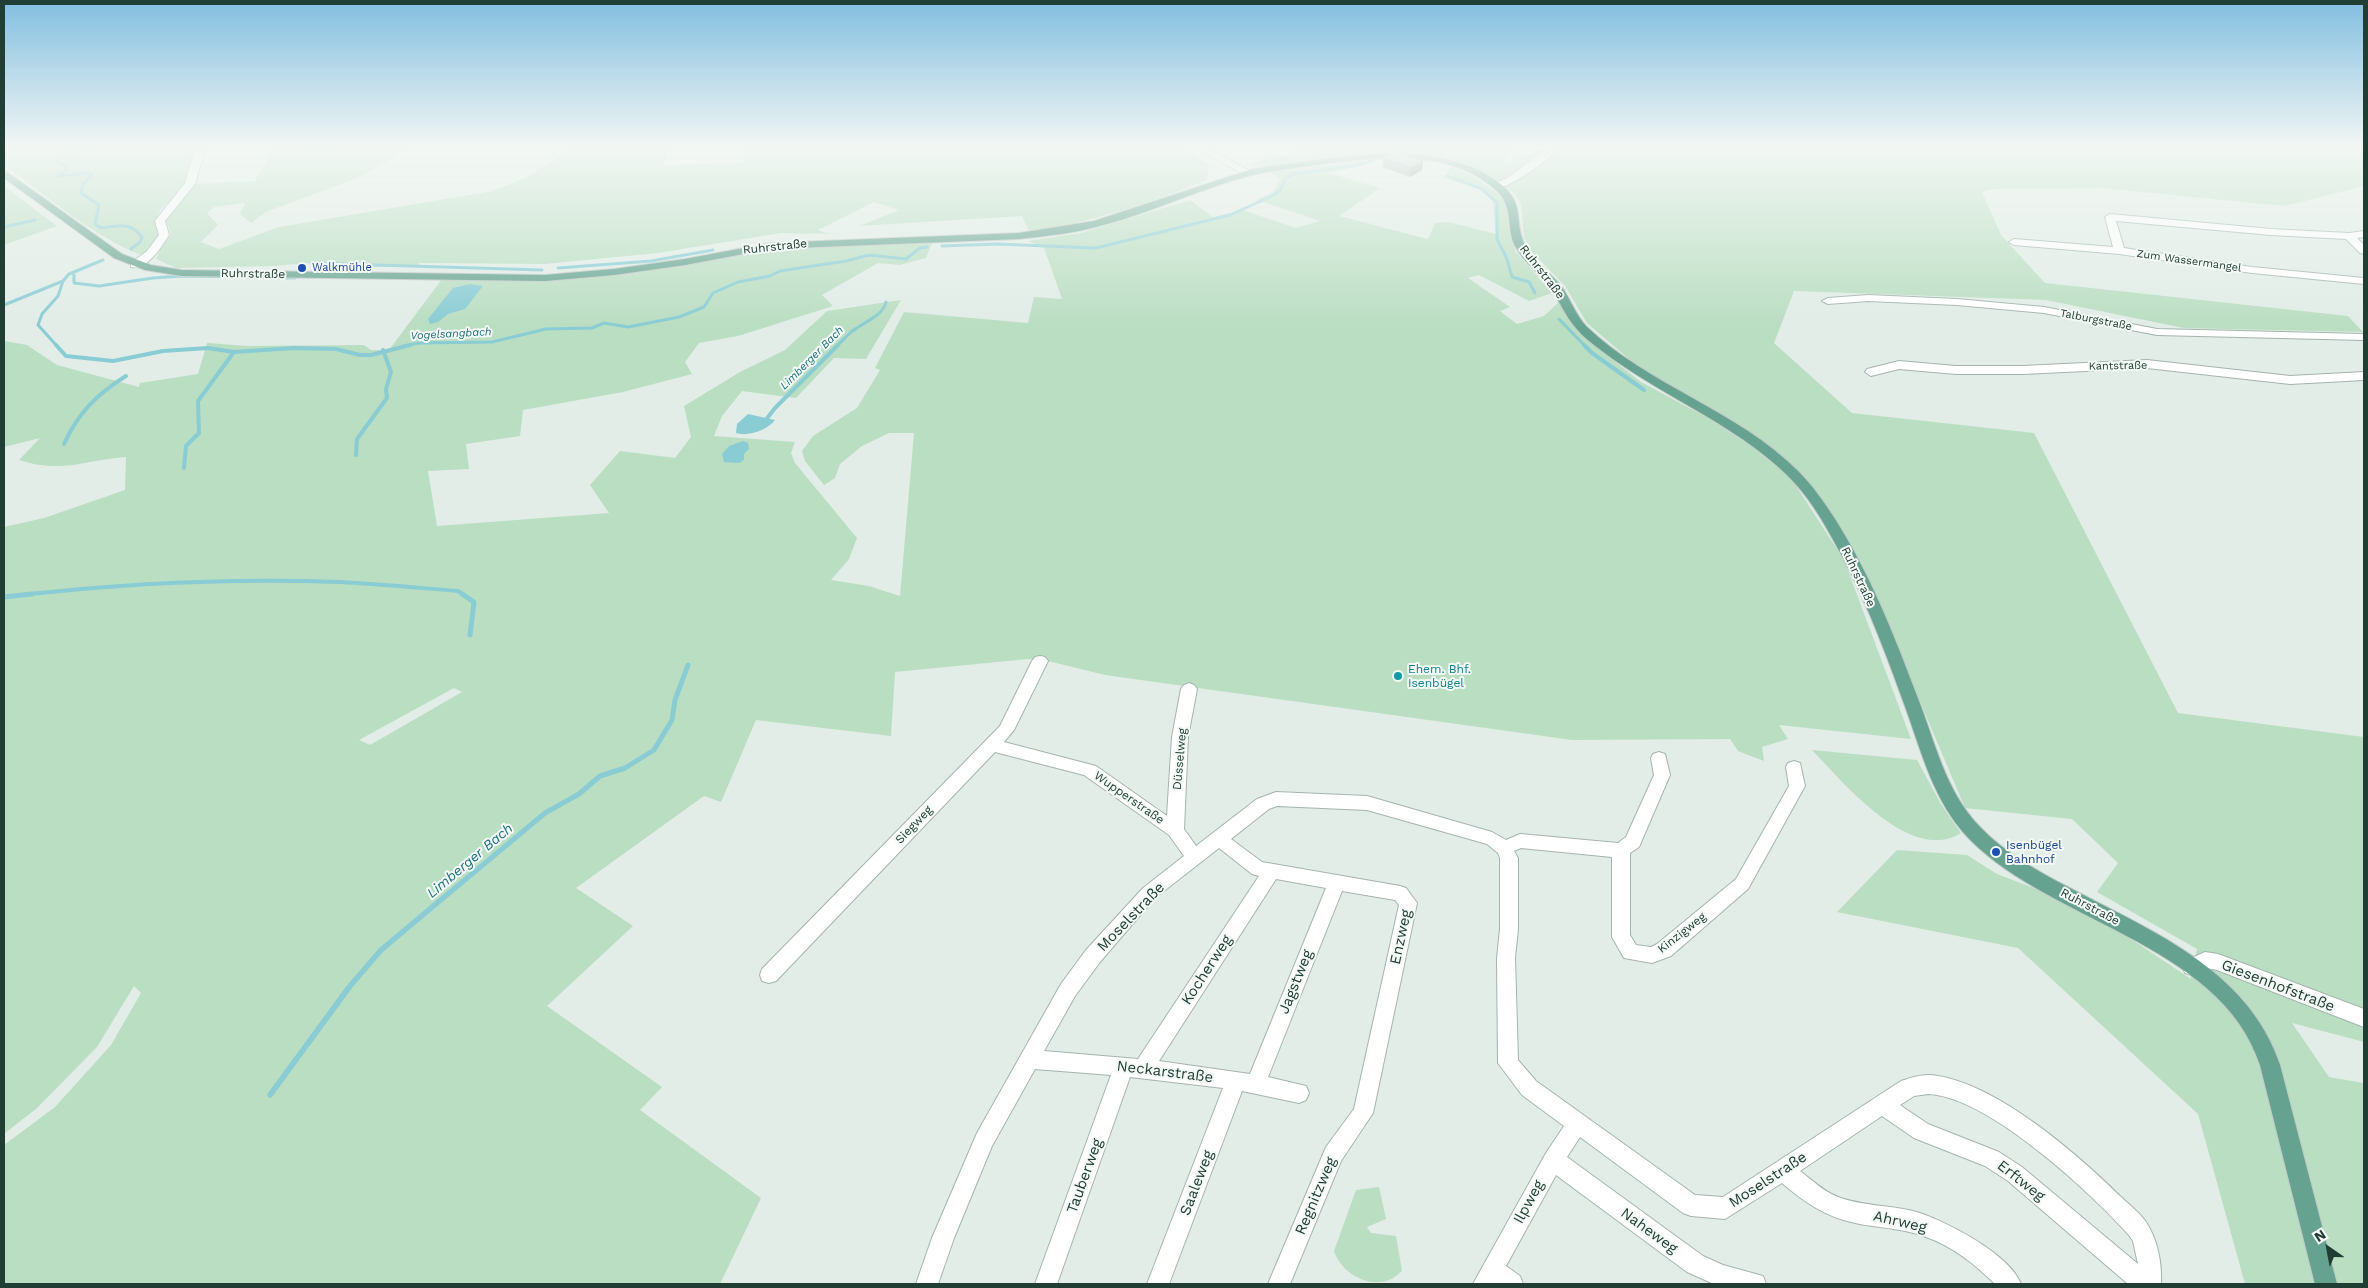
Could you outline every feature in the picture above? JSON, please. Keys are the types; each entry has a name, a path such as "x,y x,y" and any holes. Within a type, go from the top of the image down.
{"main road":[{"name":"Ruhrstraße","path":"49,206 118,256 135,265 160,271 182,273 545,278 658,266 770,246 1020,236 1059,232 1156,206"},
{"name":"Ruhrstraße","path":"1514,206 1516,238 1523,251 1557,288 1578,324 1635,372 1754,442 1790,470 1813,497 1852,560 1909,694 1944,787 1954,808 1980,840 2021,869 2154,942 2192,967 2224,992 2254,1027 2268,1055 2326,1284"}],"street":[{"path":"135,265 151,253 164,236 160,221 170,206"},
{"path":"2119,251 2110,217 2206,227 2349,236 2364,234"},
{"path":"2349,236 2364,251"},
{"name":"Zum Wassermangel","path":"2014,242 2119,251 2252,270 2364,281"},
{"name":"Talburgstraße","path":"1828,301 1868,298 1957,302 2044,310 2157,332 2364,337"},
{"name":"Kantstraße","path":"1871,372 1898,365 1956,370 2023,370 2147,364 2290,380 2364,376"},
{"name":"Siegweg","path":"769,974 1006,730 1040,661"},
{"name":"Düsselweg","path":"1175,830 1180,737 1189,689"},
{"name":"Wupperstraße","path":"992,744 1011,751 1090,770 1175,830 1194,857"},
{"path":"1504,848 1520,841 1604,850 1621,850 1633,842 1662,775 1659,758"},
{"name":"Kinzigweg","path":"1621,850 1621,937 1631,952 1652,955 1664,950 1742,884 1797,786 1794,767"},
{"name":"Moselstraße","path":"927,1284 943,1238 984,1140 1068,990 1093,956 1149,893 1263,804 1276,800 1367,803 1492,839 1504,848 1508,858 1509,929 1506,958 1508,1063 1529,1088 1691,1205 1725,1208 1908,1088 1923,1083 1949,1087 1992,1108 2056,1153 2100,1191 2139,1230 2151,1268 2150,1284"},
{"name":"Enzweg","path":"1220,839 1258,869 1400,893 1408,902 1363,1113"},
{"name":"Kocherweg","path":"1133,1068 1272,871"},
{"name":"Jagstweg","path":"1246,1082 1337,882"},
{"name":"Giesenhofstraße","path":"2192,967 2205,960 2218,962 2364,1018"},
{"name":"Neckarstraße","path":"1029,1059 1133,1068 1246,1082 1299,1093"},
{"name":"Tauberweg","path":"1046,1284 1133,1068"},
{"name":"Saaleweg","path":"1158,1284 1246,1082"},
{"name":"Erftweg","path":"1881,1104 1921,1131 1992,1159 2015,1174 2145,1284"},
{"name":"Regnitzweg","path":"1279,1284 1333,1154 1363,1113"},
{"name":"Ilpweg","path":"1489,1277 1552,1160 1578,1123"},
{"name":"Naheweg","path":"1552,1160 1695,1264 1721,1276 1755,1284"},
{"name":"Ahrweg","path":"1784,1170 1815,1196 1833,1206 1926,1226 1975,1254 2001,1274 2010,1284"},
{"path":"1489,1277 1512,1284"}],"green space":[{"path":"4,206 31,206 57,226 4,245"},
{"path":"59,206 164,206 157,217 158,236 144,256 125,248"},
{"path":"174,206 221,206 214,207 207,213 218,225 201,242 219,249 279,227 403,206 866,206 818,230 828,234 781,233 658,253 545,264 419,263 419,267 351,267 308,263 273,266 176,268 156,259 161,247 171,235 166,221"},
{"path":"244,206 282,206 266,212 251,223 240,214"},
{"path":"887,206 1135,206 1075,223 1029,231 1022,216 859,226 899,210"},
{"path":"1170,206 1198,206 1213,217 1243,210 1296,228 1320,221 1275,206 1353,206 1339,216 1428,239 1435,223 1448,222 1496,234 1493,206 1507,206 1515,251 1552,293 1529,301 1479,275 1468,278 1510,307 1500,311 1517,324 1544,316 1559,302 1571,323 1591,343 1641,382 1708,418 1750,445 1791,478 1844,560 1911,739 1779,725 1788,739 1762,747 1764,761 1738,751 1730,739 1572,740 1105,675 1052,662 1028,659 895,672 891,736 756,720 721,802 704,796 576,888 633,926 547,1006 662,1087 640,1110 761,1198 720,1284 4,1284 4,1145 55,1107 111,1045 141,993 134,986 97,1047 37,1108 4,1134 4,527 44,518 125,490 126,457 73,465 48,466 19,460 40,438 4,447 4,341 27,345 57,365 139,387 140,383 198,374 207,343 248,346 364,345 371,350 389,350 442,279 520,280 578,278 809,246 932,243 926,258 900,265 878,263 822,295 833,306 738,336 699,343 685,362 692,374 623,392 523,410 520,436 466,444 469,469 428,471 437,526 609,513 590,485 620,451 675,458 691,437 684,406 740,372 785,350 827,311 901,300 866,359 834,358 796,398 742,391 722,416 714,436 795,442 791,453 795,463 857,538 849,559 831,580 869,586 900,596 914,433 889,433 862,446 840,464 835,478 824,485 805,461 802,451 813,436 857,408 880,370 875,368 904,312 1028,323 1034,297 1062,299 1044,248 1028,241 1081,233","holes":["454,688 462,692 370,745 359,740"]},
{"path":"1521,206 1988,206 2001,235 2045,283 2348,316 2363,332 2184,328 2046,300 1794,291 1774,343 1852,413 2034,433 2178,713 2364,737 2364,1009 2235,963 2364,1013 2364,1042 2292,1023 2329,1077 2364,1083 2364,1284 2245,1284 2198,1114 2018,948 1837,912 1897,850 1967,855 1997,874 2044,892 2128,937 2191,979 2197,949 2097,892 2118,863 2072,819 1965,808 1861,562 1813,488 1790,463 1746,431 1637,366 1587,323 1565,286 1531,251 1524,238"},
{"path":"1812,750 1917,760 1941,804 1961,833 1942,840 1921,838 1900,829 1879,816 1860,799"},
{"path":"1379,1187 1386,1219 1367,1227 1371,1233 1396,1236 1402,1271 1389,1280 1372,1282 1363,1280 1348,1272 1337,1259 1334,1251 1356,1190"}],"water":[{"path":"470,284 483,286 465,309 448,314 438,322 430,324 428,319 453,288"},
{"path":"748,414 775,420 768,427 757,432 736,433 737,424"},
{"path":"743,441 748,443 749,449 744,454 744,460 739,463 724,462 722,454 729,446"}],"waterway":[{"name":"Vogelsangbach","path":"99,206 95,224 101,228 128,227 138,232 142,237 140,242 131,249"},
{"path":"942,246 997,244 1096,248 1230,215 1250,206"},
{"path":"1497,206 1497,239 1507,259 1512,277 1529,282 1535,293"},
{"path":"4,227 35,220"},
{"name":"Vogelsangbach","path":"405,346 418,343 492,342 546,329 592,328 604,323 628,327 679,317 704,307 713,293 738,282 770,276 780,271 846,261 869,255 906,259 920,248 927,247"},
{"path":"558,268 651,261 713,250"},
{"name":"Vogelsangbach","path":"63,281 69,274 103,260"},
{"path":"311,263 542,270"},
{"path":"74,272 74,283 99,286 181,276 295,278"},
{"path":"4,305 63,281"},
{"name":"Vogelsangbach","path":"57,346 38,325 42,314 58,296 63,281"},
{"name":"Limberger Bach","path":"837,346 852,332 877,315 886,302"},
{"path":"1559,319 1585,346"},
{"name":"Vogelsangbach","path":"56,345 66,356 113,361 163,351 208,348 234,352"},
{"name":"Vogelsangbach","path":"384,352 410,345"},
{"name":"Limberger Bach","path":"765,421 775,408 837,346"},
{"path":"1585,346 1644,390"},
{"name":"Vogelsangbach","path":"234,352 294,348 336,349 360,355 384,352"},
{"path":"184,468 186,446 199,433 198,401 234,352"},
{"path":"356,455 357,439 387,398 386,389 391,372 384,352"},
{"path":"64,444 69,433 89,405 126,376"},
{"path":"21,595 101,587 220,581 340,582 458,591 464,595"},
{"path":"4,597 32,594"},
{"path":"462,594 474,602 470,635"},
{"name":"Limberger Bach","path":"436,904 545,813 579,794 600,776 625,768 654,750 672,720 675,700 688,665"},
{"name":"Limberger Bach","path":"270,1095 350,986 381,950 437,903"}],"place":[{"name":"Walkmühle","path":"302,268"},
{"name":"Ehem. Bhf. Isenbügel","path":"1398,676"},
{"name":"Isenbügel Bahnhof","path":"1996,852"}]}
